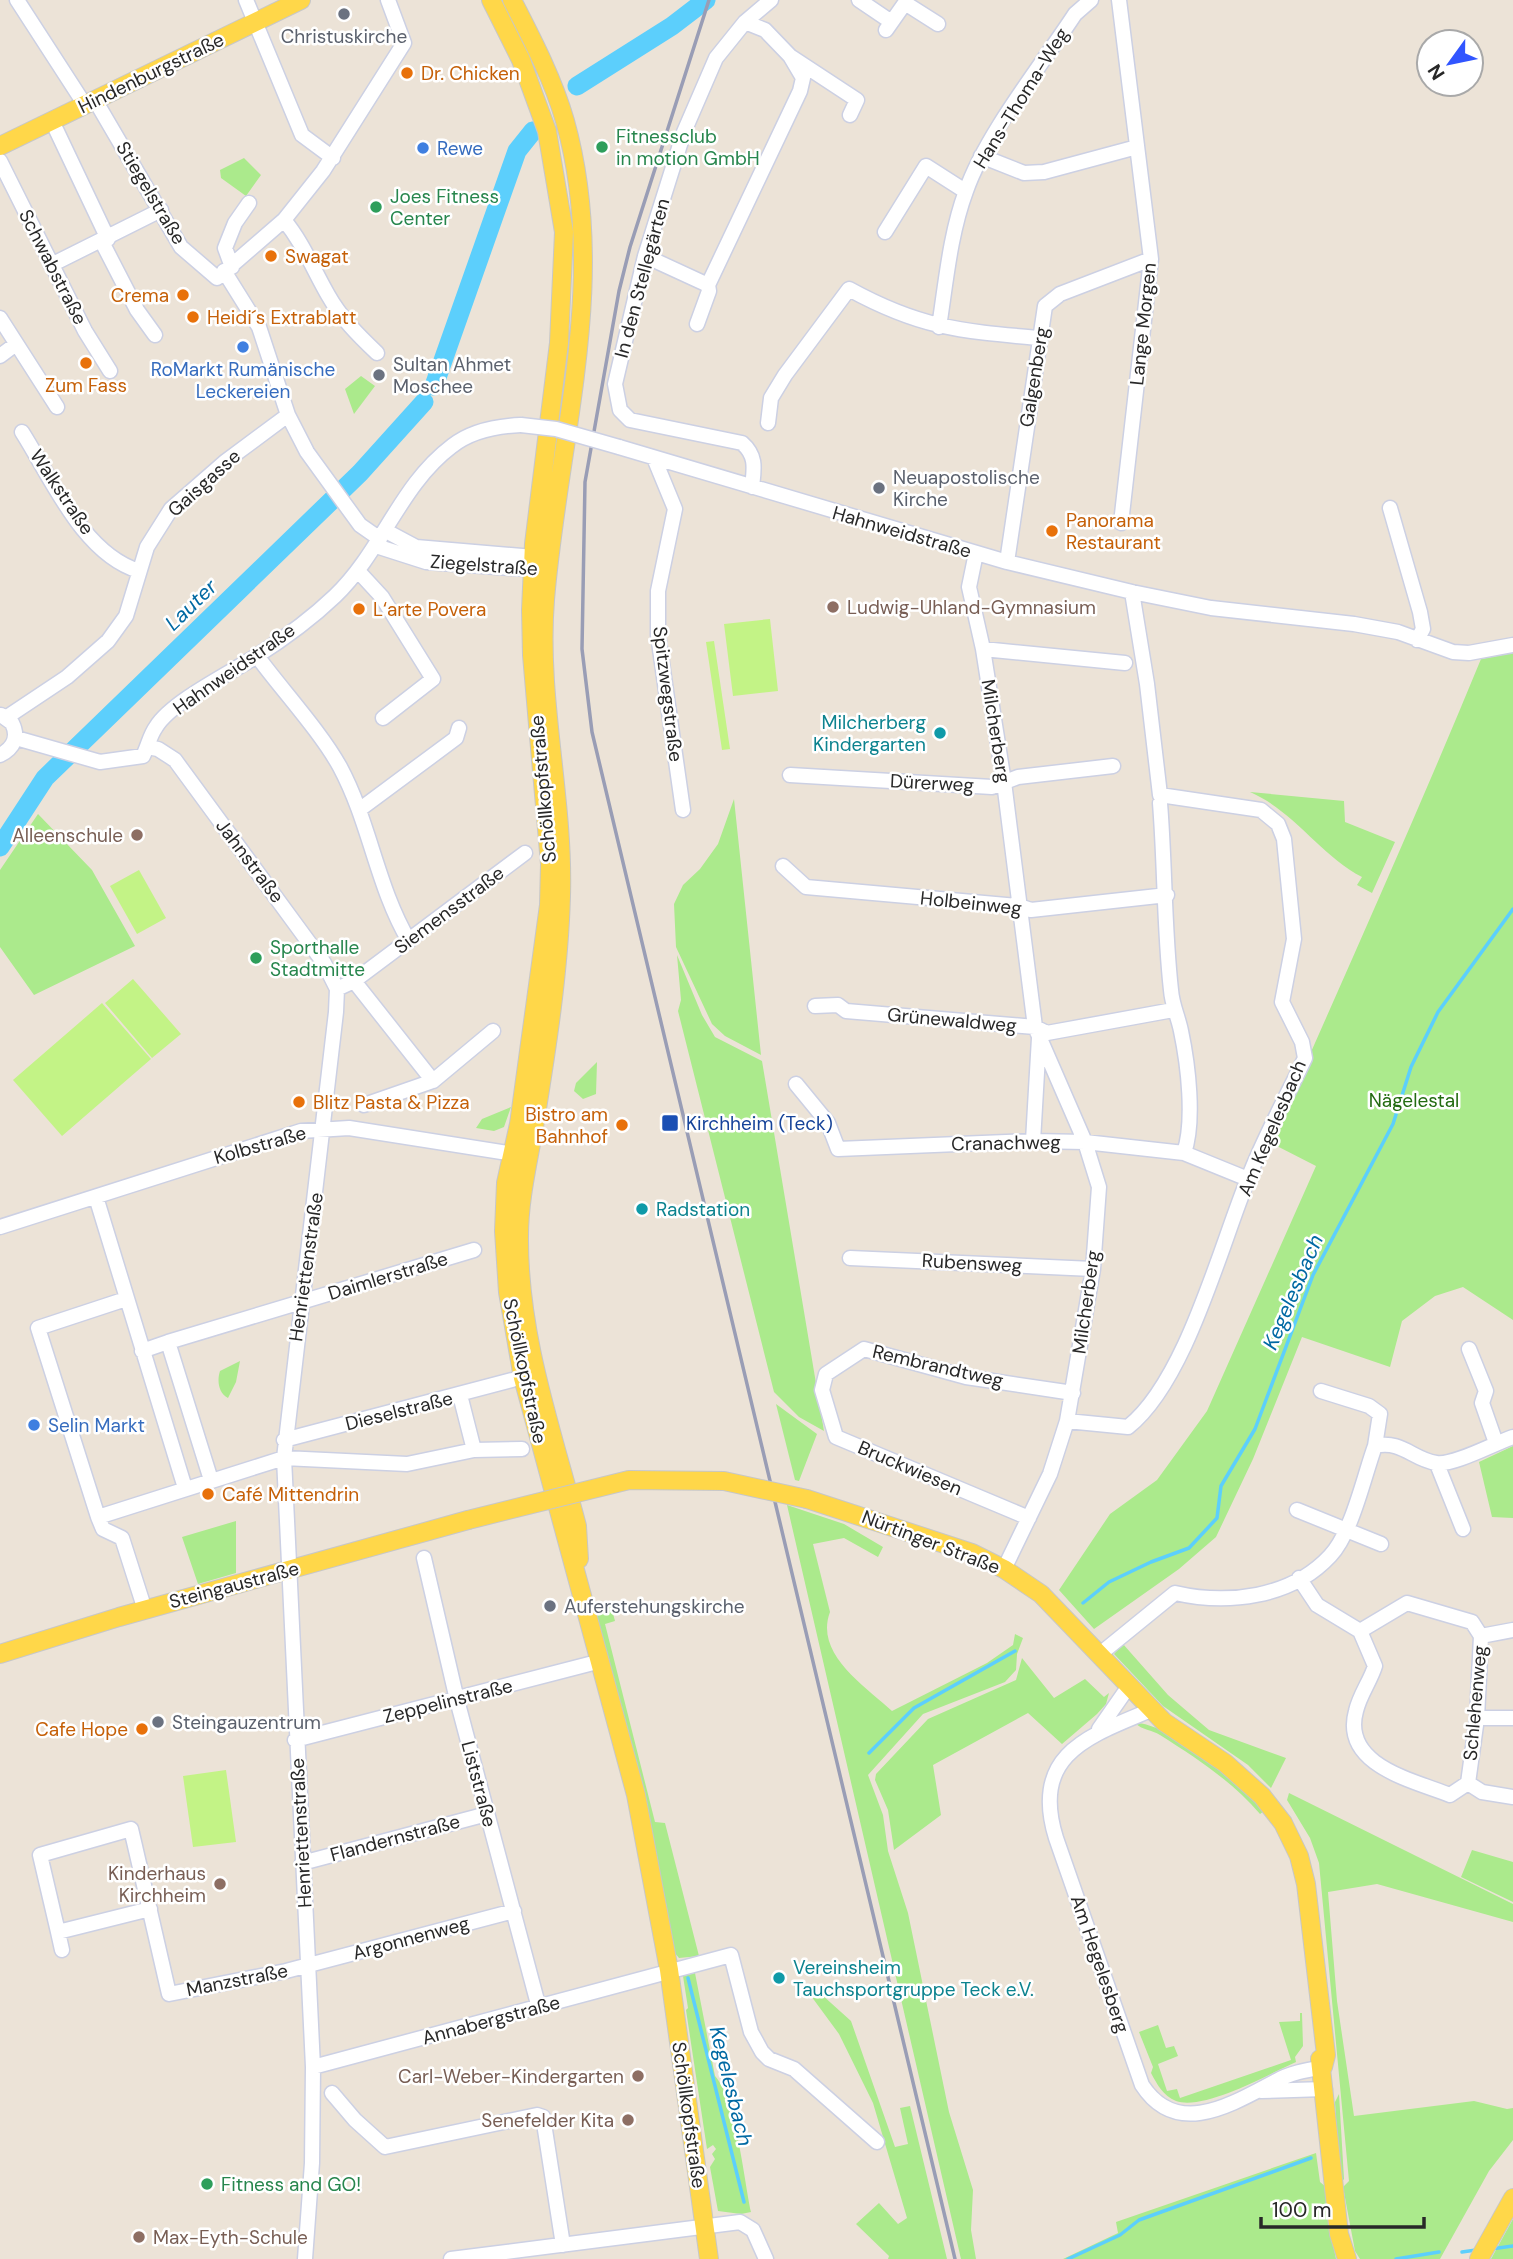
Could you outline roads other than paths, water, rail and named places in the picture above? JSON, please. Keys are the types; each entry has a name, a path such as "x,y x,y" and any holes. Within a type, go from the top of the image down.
{"main road":[{"name":"Hindenburgstraße","path":"0,146 302,0"},
{"name":"Schöllkopfstraße","path":"491,0 521,60 544,120 555,162 563,220 564,281 538,566 560,824 561,901 539,1099 520,1155 521,1291 536,1374 577,1526 580,1580 636,1795 669,1970 709,2259"},
{"name":"Schöllkopfstraße","path":"512,0 533,41 565,121 579,185 583,230 583,303 538,566"},
{"name":"Nürtinger Straße","path":"468,1520 629,1480 724,1481 807,1499 972,1553 1004,1569 1041,1594 1151,1710 1246,1780 1283,1823 1299,1856 1306,1884 1318,2006 1326,2055 1323,2067 1339,2234 1346,2256"},
{"name":"Steingaustraße","path":"0,1654 145,1610 416,1537 468,1520"},
{"path":"1479,2259 1510,2203"}],"street":[{"name":"Stiegelstraße","path":"17,0 90,102 161,210 183,249 224,272"},
{"path":"246,0 302,135 333,159"},
{"path":"224,272 284,220 333,159 404,43 388,0"},
{"name":"In den Stellegärten","path":"752,487 754,462 750,449 742,443 630,420 620,410 615,384 645,256 696,100 716,58 745,22 771,0"},
{"path":"859,0 888,25 905,4 937,23"},
{"name":"Hans-Thoma-Weg","path":"939,327 953,239 965,191 981,156 1075,14 1091,0"},
{"name":"Lange Morgen","path":"1119,0 1151,259 1121,523"},
{"path":"745,22 765,30 790,56 857,100 850,115"},
{"path":"697,324 709,291 708,285 800,91 803,78 790,56"},
{"path":"52,121 137,310 155,335"},
{"path":"981,156 1024,173 1044,172 1137,147"},
{"name":"Schwabstraße","path":"0,161 85,331 110,371"},
{"path":"885,232 926,166 965,191"},
{"path":"224,272 225,248 232,230 249,204"},
{"path":"51,265 161,210"},
{"path":"284,220 300,240 337,309 350,327 377,353"},
{"path":"232,230 252,250"},
{"path":"645,256 708,285"},
{"name":"Galgenberg","path":"1007,562 1045,306 1060,294 1151,259"},
{"name":"Ziegelstraße","path":"224,272 259,327 288,415 331,488 360,525 380,539 425,562 538,566"},
{"path":"768,423 771,398 785,374 849,289 891,312 939,327 1039,338"},
{"path":"0,318 57,407"},
{"path":"0,356 16,344"},
{"name":"Gaisgasse","path":"4,716 75,671 108,641 126,616 146,547 171,509 226,461 288,415"},
{"name":"Hahnweidstraße","path":"147,747 157,724 203,687 257,656 334,597 358,571 412,484 454,444 473,434 502,426 556,429 975,553 1132,592 1211,608 1354,624 1398,632 1423,642 1469,653 1513,645"},
{"name":"Walkstraße","path":"22,432 83,528 123,566 139,570"},
{"name":"Spitzwegstraße","path":"654,458 675,509 658,591 658,635 683,810"},
{"path":"1390,508 1420,612 1423,642"},
{"name":"Milcherberg","path":"975,553 969,587 983,649 1004,782 1037,1031 1034,1141"},
{"path":"358,571 382,597 433,680 383,718"},
{"name":"Am Kegelesbach","path":"1068,1421 1128,1426 1142,1416 1176,1361 1223,1252 1248,1179 1305,1058 1302,1042 1282,1002 1294,939 1284,839 1278,824 1261,810 1160,795 1147,684 1132,592"},
{"path":"983,649 1125,663"},
{"path":"257,656 339,766 359,810 392,912 409,941"},
{"path":"0,755 11,748 16,738 16,730 4,716"},
{"path":"359,810 456,738 459,729"},
{"path":"16,738 79,756 114,762 143,755 147,747"},
{"name":"Jahnstraße","path":"147,747 158,749 175,760 324,963 337,989"},
{"name":"Dürerweg","path":"790,775 992,787 1018,777 1113,766"},
{"path":"1160,803 1167,895 1167,954 1173,1010 1181,1028 1186,1064 1190,1132 1184,1153"},
{"name":"Siemensstraße","path":"337,989 354,981 525,853"},
{"name":"Holbeinweg","path":"783,866 806,887 1019,906 1031,910 1167,895"},
{"path":"354,981 433,1080"},
{"name":"Henriettenstraße","path":"305,2259 312,2163 313,2067 287,1570 284,1440 324,1128 337,989"},
{"name":"Grünewaldweg","path":"815,1006 838,1005 846,1011 1047,1033 1173,1010"},
{"path":"364,1105 433,1080 493,1031"},
{"name":"Milcherberg","path":"1004,1569 1050,1474 1068,1421 1093,1269 1099,1188 1085,1142 1037,1031"},
{"name":"Cranachweg","path":"796,1084 828,1124 838,1149 1034,1141 1085,1142 1184,1153 1248,1179"},
{"name":"Kolbstraße","path":"0,1227 281,1136 324,1128 349,1128 520,1155"},
{"path":"96,1197 185,1488"},
{"name":"Daimlerstraße","path":"142,1350 289,1303 302,1303 474,1250"},
{"name":"Rubensweg","path":"850,1258 1093,1269"},
{"path":"126,1299 38,1328 103,1529 122,1538 145,1610"},
{"path":"168,1342 211,1480"},
{"name":"Rembrandtweg","path":"822,1390 825,1374 864,1349 966,1377 1073,1393"},
{"path":"1469,1349 1486,1391 1482,1403 1496,1443"},
{"name":"Dieselstraße","path":"284,1440 512,1380"},
{"name":"Bruckwiesen","path":"822,1390 836,1437 1029,1518"},
{"path":"1100,1654 1175,1593 1243,1599 1265,1595 1299,1578 1331,1555 1346,1528 1375,1446 1380,1414 1369,1406 1321,1391"},
{"path":"460,1395 474,1450"},
{"path":"1375,1446 1390,1443 1437,1464 1513,1437"},
{"path":"99,1517 284,1458 407,1464 474,1450 522,1449"},
{"path":"1437,1464 1463,1529"},
{"path":"1297,1510 1381,1544"},
{"name":"Liststraße","path":"424,1558 457,1700 539,2008"},
{"path":"1299,1578 1317,1605 1360,1631 1375,1666 1356,1712 1353,1732 1368,1759 1379,1767 1450,1795 1468,1783 1482,1793 1513,1797"},
{"name":"Schlehenweg","path":"1360,1631 1407,1603 1472,1622 1480,1636 1477,1718 1468,1783"},
{"path":"1480,1636 1513,1630"},
{"name":"Zeppelinstraße","path":"295,1740 601,1661"},
{"name":"Am Hegelesberg","path":"1098,1730 1129,1686"},
{"name":"Am Hegelesberg","path":"1151,1710 1098,1730 1077,1745 1057,1771 1051,1801 1052,1826 1139,2078 1152,2100 1164,2109 1177,2113 1204,2111 1260,2092 1276,2081 1323,2067"},
{"path":"1477,1718 1513,1718"},
{"name":"Flandernstraße","path":"302,1863 487,1814"},
{"name":"Manzstraße","path":"62,1950 40,1855 131,1829 169,1994 309,1965"},
{"path":"58,1932 150,1909"},
{"name":"Argonnenweg","path":"309,1965 514,1911"},
{"path":"669,1970 731,1955 751,2032 762,2052 769,2059 794,2069 877,2142"},
{"name":"Annabergstraße","path":"313,2067 539,2008 669,1970"},
{"name":"Am Hegelesberg","path":"1260,2092 1325,2089"},
{"path":"332,2093 355,2120 386,2147 537,2115 543,2117 562,2245"},
{"path":"451,2259 740,2222 746,2224 758,2238 766,2259"}],"waterway":[{"name":"Lauter","path":"577,86 672,26 706,0"},
{"name":"Lauter","path":"434,386 517,151 533,131"},
{"name":"Lauter","path":"0,847 45,778 360,473 424,402"},
{"name":"Kegelesbach","path":"1083,1603 1109,1582 1189,1548 1217,1518 1221,1486 1255,1429 1313,1275 1393,1124 1411,1067 1438,1012 1513,909"},
{"name":"Kegelesbach","path":"869,1753 914,1708 1015,1651"},
{"name":"Kegelesbach","path":"688,1978 744,2202"},
{"path":"1068,2259 1120,2235 1139,2220 1311,2158"},
{"path":"1491,2249 1513,2246"},
{"path":"1462,2252 1476,2250"},
{"path":"1396,2259 1439,2252"}],"railway":[{"path":"709,0 630,247 619,291 585,482 582,649 592,732 955,2259"}],"place":[{"name":"Christuskirche","path":"344,14"},
{"name":"Dr. Chicken","path":"407,73"},
{"name":"Fitnessclub in motion GmbH","path":"602,147"},
{"name":"Rewe","path":"423,148"},
{"name":"Joes Fitness Center","path":"376,207"},
{"name":"Swagat","path":"271,256"},
{"name":"Crema","path":"183,295"},
{"name":"Heidi´s Extrablatt","path":"193,317"},
{"name":"RoMarkt Rumänische Leckereien","path":"243,347"},
{"name":"Zum Fass","path":"86,363"},
{"name":"Sultan Ahmet Moschee","path":"379,375"},
{"name":"Neuapostolische Kirche","path":"879,488"},
{"name":"Panorama Restaurant","path":"1052,531"},
{"name":"Ludwig-Uhland-Gymnasium","path":"833,607"},
{"name":"L‘arte Povera","path":"359,609"},
{"name":"Milcherberg Kindergarten","path":"940,733"},
{"name":"Alleenschule","path":"137,835"},
{"name":"Sporthalle Stadtmitte","path":"256,958"},
{"name":"Blitz Pasta & Pizza","path":"299,1102"},
{"name":"Kirchheim (Teck)","path":"670,1123"},
{"name":"Bistro am Bahnhof","path":"622,1125"},
{"name":"Radstation","path":"642,1209"},
{"name":"Selin Markt","path":"34,1425"},
{"name":"Café Mittendrin","path":"208,1494"},
{"name":"Auferstehungskirche","path":"550,1606"},
{"name":"Steingauzentrum","path":"158,1722"},
{"name":"Cafe Hope","path":"142,1729"},
{"name":"Kinderhaus Kirchheim","path":"220,1884"},
{"name":"Vereinsheim Tauchsportgruppe Teck e.V.","path":"779,1978"},
{"name":"Carl-Weber-Kindergarten","path":"638,2076"},
{"name":"Senefelder Kita","path":"628,2120"},
{"name":"Fitness and GO!","path":"207,2184"},
{"name":"Max-Eyth-Schule","path":"139,2237"}],"park label":[{"name":"Nägelestal","path":"1414,1100"}]}
